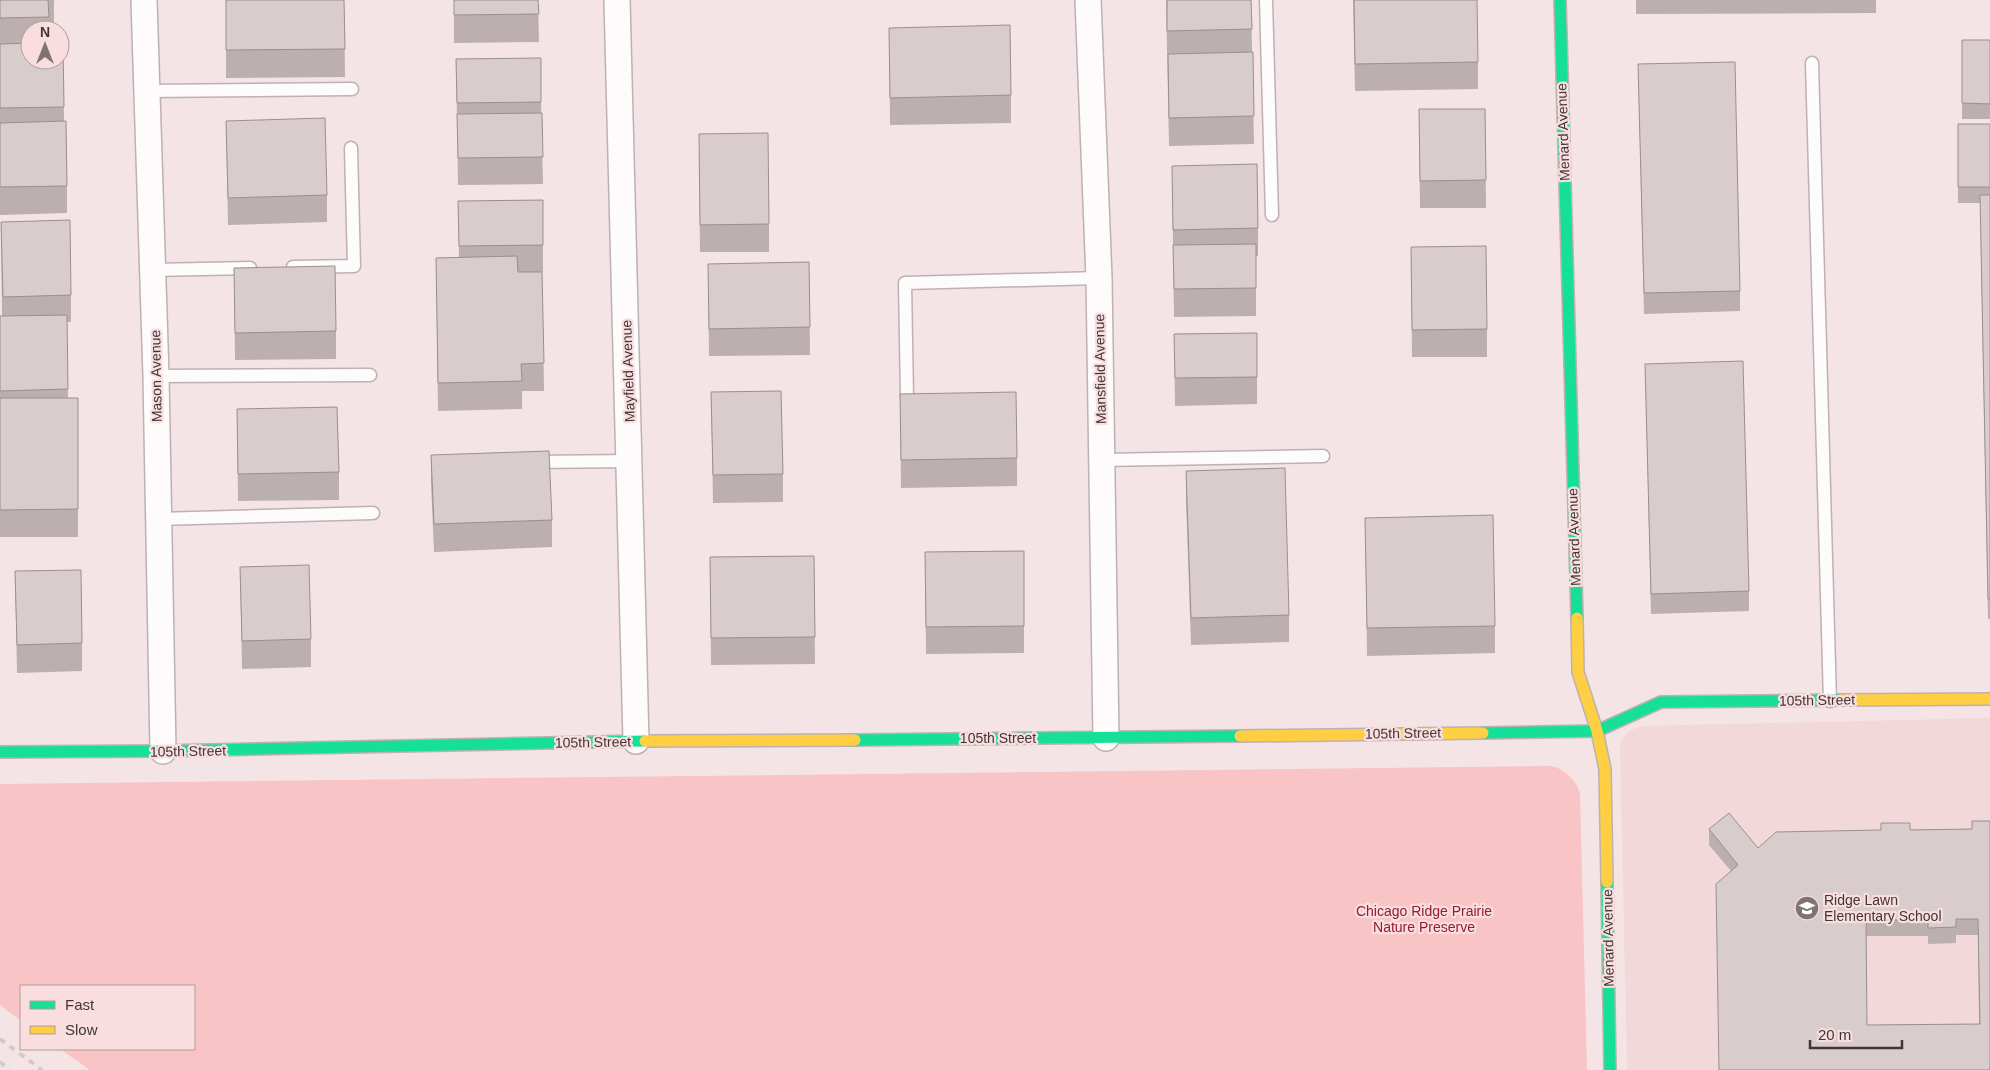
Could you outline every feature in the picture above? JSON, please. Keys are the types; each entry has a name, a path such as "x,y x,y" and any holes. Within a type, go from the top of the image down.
{"street":[{"name":"Mason Avenue","path":"144,0 156,376 163,751"},
{"name":"Mayfield Avenue","path":"617,0 636,741"},
{"name":"Mansfield Avenue","path":"1088,0 1099,278 1106,738"},
{"name":"Menard Avenue","path":"1560,0 1578,672 1596,731 1605,769 1610,1070"},
{"name":"105th Street","path":"0,752 163,751 636,741 1106,738 1596,731 1661,702 1990,699"}],"lane":[{"path":"1266,0 1272,215"},
{"path":"1812,63 1830,700"},
{"path":"146,91 352,89"},
{"path":"153,270 354,266 351,148"},
{"path":"907,398 906,283 1099,278"},
{"path":"156,376 370,375"},
{"path":"1102,460 1323,456"},
{"path":"523,462 630,461"},
{"path":"158,519 373,513"}],"shaded area":[{"name":"Ridge Lawn Elementary School","path":"1990,718 1990,1070 1627,1070 1620,746 1622,738 1631,730 1644,726"}],"green space":[{"name":"Chicago Ridge Prairie Nature Preserve","path":"1551,766 1570,776 1580,794 1587,1070 90,1070 61,1050 195,1050 195,985 20,985 20,1020 0,1005 0,784"}],"building":[{"path":"0,0 48,0 49,17 0,18"},
{"path":"226,0 344,0 345,49 226,50"},
{"path":"454,0 538,0 539,14 454,15"},
{"path":"1167,0 1251,0 1252,29 1167,31"},
{"path":"1354,0 1477,0 1478,62 1355,64"},
{"path":"1010,25 1011,95 890,98 889,28"},
{"path":"1962,40 1990,40 1990,104 1962,103"},
{"path":"20,43 20,70 63,70 64,107 0,108 0,44"},
{"path":"1253,52 1254,116 1169,118 1168,54"},
{"path":"541,58 541,102 457,103 456,59"},
{"path":"1735,62 1740,291 1644,293 1638,64"},
{"path":"1419,109 1485,109 1486,180 1420,181"},
{"path":"542,113 543,157 458,158 457,114"},
{"path":"325,118 327,195 228,198 226,121"},
{"path":"66,121 67,186 0,187 0,123"},
{"path":"1958,124 1990,124 1990,187 1958,187"},
{"path":"768,133 769,224 700,225 699,134"},
{"path":"1257,164 1258,228 1173,230 1172,166"},
{"path":"1980,195 1990,195 1990,599 1988,599"},
{"path":"543,200 543,245 459,246 458,201"},
{"path":"70,220 71,295 3,297 1,222"},
{"path":"1256,244 1256,288 1174,289 1173,245"},
{"path":"1486,246 1487,329 1412,330 1411,247"},
{"path":"517,256 518,272 542,272 544,363 521,364 522,381 438,383 436,258"},
{"path":"809,262 810,327 709,329 708,264"},
{"path":"335,266 336,331 235,333 234,268"},
{"path":"67,315 68,389 0,391 0,316"},
{"path":"1257,333 1257,377 1175,378 1174,334"},
{"path":"1743,361 1749,591 1651,594 1645,364"},
{"path":"781,391 783,474 713,475 711,392"},
{"path":"1016,392 1017,458 901,460 900,394"},
{"path":"0,398 78,398 78,509 0,510"},
{"path":"337,407 339,472 238,474 237,409"},
{"path":"549,451 552,520 434,524 431,455"},
{"path":"1285,468 1289,615 1191,618 1186,471"},
{"path":"1493,515 1495,626 1367,628 1365,518"},
{"path":"1024,551 1024,626 926,627 925,552"},
{"path":"814,556 815,637 711,638 710,557"},
{"path":"309,565 311,639 242,641 240,567"},
{"path":"81,570 82,643 17,645 15,571"},
{"path":"1729,813 1758,848 1776,832 1881,830 1881,823 1910,823 1910,830 1972,829 1972,821 1990,821 1990,1070 1719,1070 1716,884 1738,865 1709,829","holes":["1956,919 1978,919 1980,1024 1867,1025 1866,920 1928,920 1928,928 1956,927"]}],"railway":[{"path":"0,1039 42,1070"},
{"path":"0,1062 10,1070"}],"traffic: fast":[{"path":"1560,0 1577,618"},
{"path":"1483,733 1597,731 1661,702 1840,700"},
{"path":"855,740 1240,736"},
{"path":"0,752 163,751 645,741"},
{"path":"1607,882 1610,1070"}],"traffic: slow":[{"path":"1577,618 1578,672 1597,731 1605,769 1607,882"},
{"path":"1840,700 1990,699"},
{"path":"1240,736 1483,733"},
{"path":"645,741 855,740"}],"place":[{"name":"Ridge Lawn Elementary School","path":"1807,908"}]}
